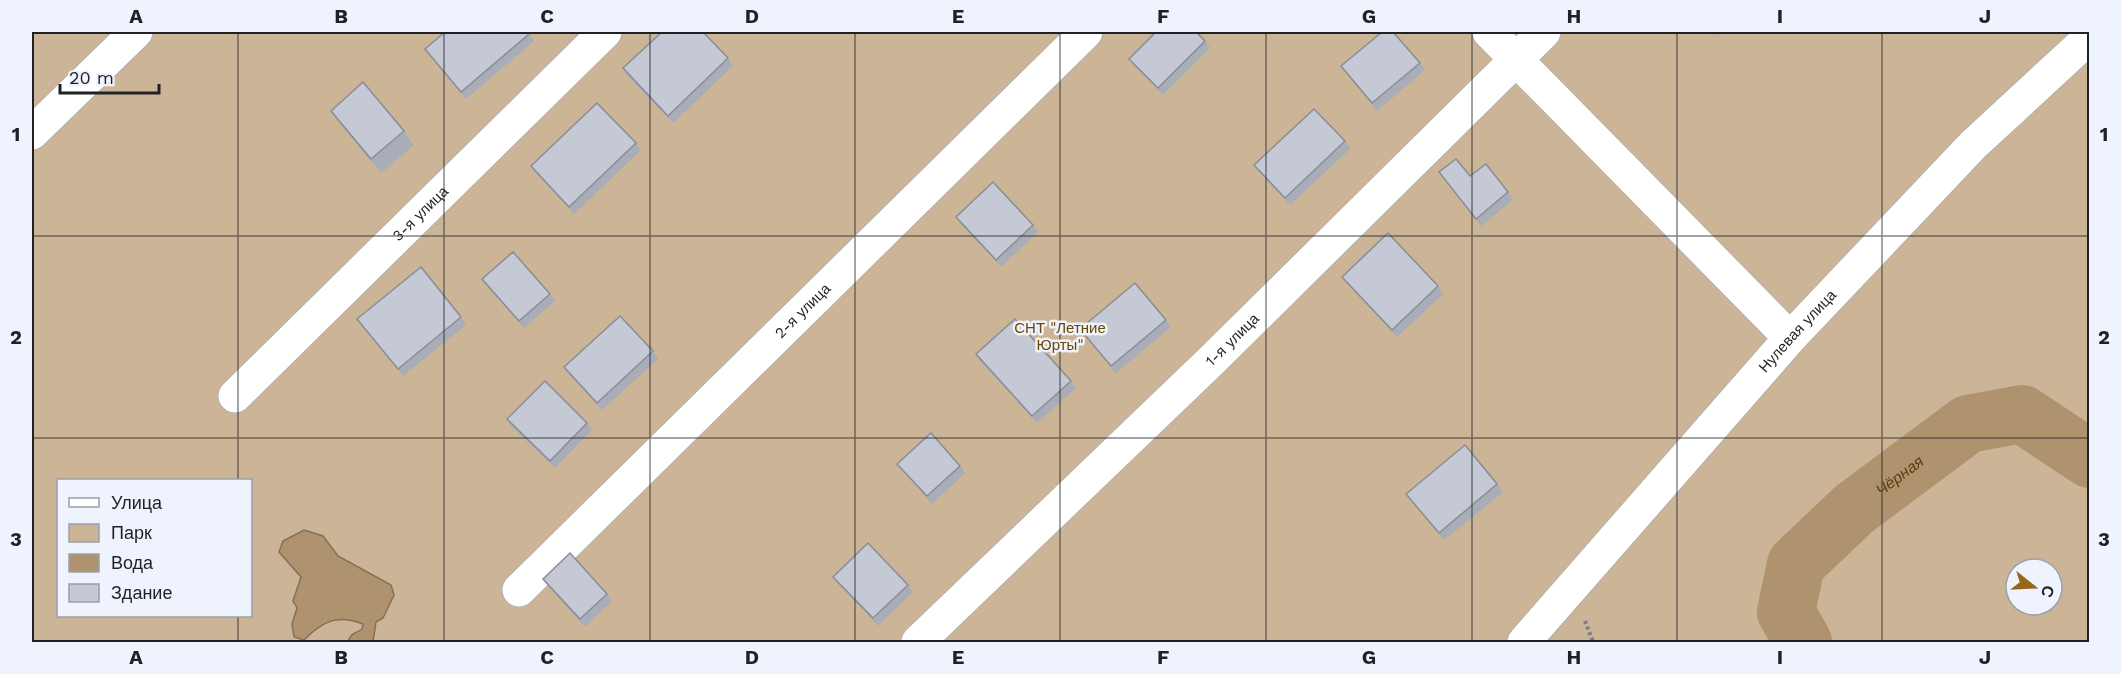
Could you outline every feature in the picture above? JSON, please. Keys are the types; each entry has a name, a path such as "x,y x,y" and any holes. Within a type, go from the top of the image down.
{"street":[{"path":"32,133 136,32"},
{"name":"3-я улица","path":"235,396 605,32"},
{"name":"2-я улица","path":"519,590 1086,32"},
{"path":"1489,32 1790,338"},
{"name":"1-я улица","path":"918,642 1212,360 1515,58 1544,32"},
{"name":"Нулевая улица","path":"1524,642 1790,338 1972,145 2090,37"}],"green space":[{"name":"СНТ \"Летние Юрты\"","path":"32,32 2089,32 2089,642 32,642"}],"water":[{"path":"304,530 323,536 338,556 391,585 394,595 383,618 376,622 373,642 348,642 352,635 362,629 363,624 345,620 324,624 304,640 294,637 292,624 297,608 293,601 301,577 279,552 283,541"}],"building":[{"path":"445,32 527,32 529,34 461,92 425,49"},
{"path":"662,32 703,32 728,58 668,116 623,68"},
{"path":"1156,32 1196,32 1205,41 1158,88 1129,59"},
{"path":"1382,32 1393,32 1420,63 1372,103 1341,66"},
{"path":"363,82 404,131 371,159 331,111"},
{"path":"597,103 636,143 569,207 531,166"},
{"path":"1314,109 1345,141 1285,198 1254,165"},
{"path":"1456,159 1470,176 1486,164 1508,192 1476,219 1439,172"},
{"path":"993,182 1033,225 996,260 956,217"},
{"path":"1388,233 1438,286 1392,330 1342,277"},
{"path":"513,252 550,294 519,321 482,279"},
{"path":"421,267 461,317 398,369 357,319"},
{"path":"1135,283 1166,320 1111,366 1080,329"},
{"path":"620,316 653,351 597,403 564,367"},
{"path":"1015,319 1071,381 1032,416 976,354"},
{"path":"545,381 587,423 550,461 507,419"},
{"path":"931,433 960,466 927,496 897,464"},
{"path":"1465,445 1497,484 1439,533 1406,494"},
{"path":"868,543 908,585 873,618 833,577"},
{"path":"570,553 607,594 580,619 543,579"}],"waterway":[{"name":"Чёрная","path":"1803,642 1786,612 1796,564 1854,509 1968,424 2022,414 2090,459"}]}
